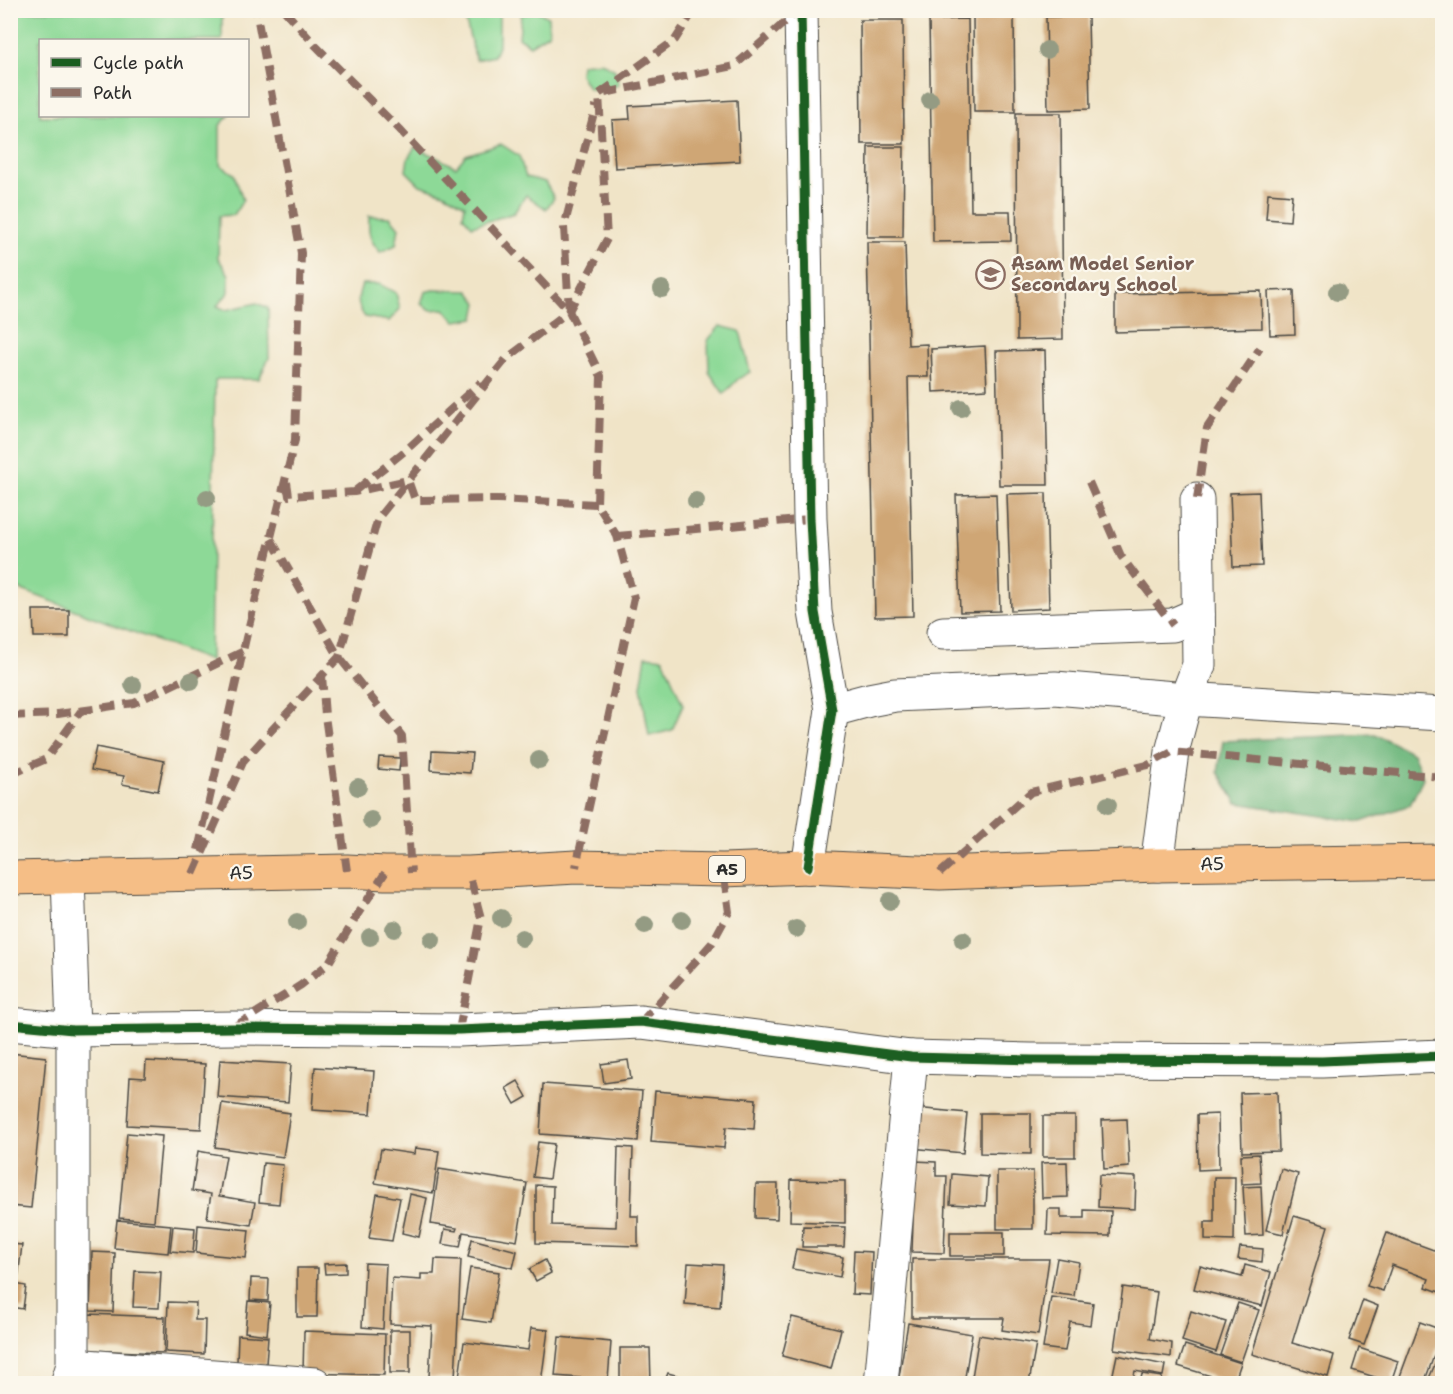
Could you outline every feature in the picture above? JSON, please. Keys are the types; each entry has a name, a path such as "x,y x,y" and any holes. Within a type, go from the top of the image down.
{"highway":[{"name":"A5","path":"10,878 346,871 469,873 576,867 723,870 808,867 940,873 1158,865 1443,861"}],"street":[{"path":"801,10 810,519 816,612 832,710 808,867"},
{"path":"1158,865 1172,752 1186,699 1199,665 1197,499"},
{"path":"944,633 1173,625 1198,614"},
{"path":"832,710 895,695 1055,688 1186,699 1443,714"},
{"path":"68,876 73,1030 70,1374 315,1383"},
{"path":"10,1024 73,1030 233,1028 459,1030 641,1022 910,1057 1300,1061 1443,1056"},
{"path":"881,1383 910,1057"}],"green space":[{"path":"10,11 222,11 222,39 39,39 39,117 228,117 220,125 220,165 234,174 243,200 234,215 219,216 218,258 229,275 229,292 217,306 226,310 257,303 268,308 269,358 259,379 217,379 215,381 210,661 11,586"},
{"path":"463,11 499,11 499,44 494,56 476,60"},
{"path":"537,11 548,17 549,33 530,45 519,38 521,15"},
{"path":"601,62 615,70 619,84 605,92 588,88 580,74 581,64"},
{"path":"501,144 519,156 526,177 545,182 554,198 546,209 526,195 514,213 472,226 463,216 465,205 444,193 420,185 406,171 408,158 415,147 456,167 466,155"},
{"path":"369,216 390,217 399,228 396,245 380,252 370,236"},
{"path":"362,284 379,284 396,293 400,309 389,321 365,317 358,301"},
{"path":"433,290 469,291 478,303 475,318 456,321 444,309 431,310 421,304 425,292"},
{"path":"720,326 740,331 750,372 738,379 724,394 709,372 708,340"},
{"path":"646,656 663,658 683,705 672,730 649,736 641,687"},
{"path":"1375,734 1413,753 1423,778 1410,805 1361,822 1237,803 1218,772 1223,741"}],"building":[{"path":"1088,16 1090,109 1048,110 1046,17"},
{"path":"973,17 1014,17 1015,112 974,112"},
{"path":"968,19 971,211 1010,211 1011,241 933,242 929,20"},
{"path":"860,20 903,20 904,144 861,144"},
{"path":"737,100 740,161 615,168 612,120 630,119 629,106"},
{"path":"1016,113 1061,113 1063,339 1017,340"},
{"path":"868,147 904,147 903,237 867,237"},
{"path":"1268,193 1292,195 1290,221 1266,219"},
{"path":"867,242 905,242 908,345 927,344 928,377 908,377 913,616 875,617"},
{"path":"1294,290 1295,334 1270,335 1268,291"},
{"path":"1261,291 1262,328 1115,332 1115,294"},
{"path":"985,346 987,389 933,392 931,349"},
{"path":"1045,350 1048,485 999,485 996,351"},
{"path":"1259,492 1262,566 1233,567 1230,493"},
{"path":"1046,493 1049,608 1011,610 1007,494"},
{"path":"996,494 1000,611 960,612 956,495"},
{"path":"33,610 69,610 69,637 34,637"},
{"path":"96,747 164,761 158,791 122,784 124,776 91,770"},
{"path":"432,751 472,753 470,773 431,770"},
{"path":"379,757 400,758 399,771 378,769"},
{"path":"10,1053 46,1057 31,1208 10,1206"},
{"path":"220,1060 291,1064 288,1102 217,1097"},
{"path":"628,1060 631,1079 604,1083 601,1064"},
{"path":"146,1061 205,1064 201,1129 127,1125 130,1077 145,1078"},
{"path":"315,1067 374,1071 371,1114 312,1110"},
{"path":"518,1081 527,1097 515,1104 506,1088"},
{"path":"543,1084 642,1091 638,1141 540,1134"},
{"path":"655,1091 756,1099 754,1129 726,1127 724,1148 651,1142"},
{"path":"1277,1092 1279,1151 1242,1152 1240,1093"},
{"path":"222,1103 290,1113 283,1157 215,1147"},
{"path":"915,1108 967,1113 963,1153 911,1148"},
{"path":"980,1113 1031,1113 1031,1154 980,1153"},
{"path":"1218,1114 1219,1169 1198,1170 1197,1115"},
{"path":"1043,1116 1075,1116 1075,1157 1043,1157"},
{"path":"1127,1119 1129,1167 1104,1169 1102,1120"},
{"path":"127,1133 162,1136 154,1221 119,1218"},
{"path":"538,1142 554,1144 549,1179 533,1177"},
{"path":"618,1147 633,1148 631,1216 638,1216 638,1246 536,1243 536,1185 553,1186 552,1225 616,1227"},
{"path":"415,1148 439,1151 433,1193 375,1183 381,1149 414,1154"},
{"path":"198,1151 226,1156 219,1196 255,1202 251,1225 207,1218 211,1194 192,1191"},
{"path":"1259,1154 1261,1183 1242,1184 1241,1155"},
{"path":"915,1161 936,1162 936,1176 947,1176 944,1253 912,1252"},
{"path":"1067,1162 1068,1197 1042,1198 1041,1163"},
{"path":"263,1163 283,1165 279,1204 259,1202"},
{"path":"439,1169 527,1183 517,1241 463,1232 460,1247 442,1244 445,1229 456,1231 457,1228 431,1224"},
{"path":"1281,1169 1298,1174 1283,1234 1266,1230"},
{"path":"997,1171 1033,1171 1033,1229 997,1229"},
{"path":"952,1174 988,1177 986,1206 950,1204"},
{"path":"1099,1175 1136,1177 1135,1209 1098,1207"},
{"path":"1214,1177 1235,1177 1234,1241 1205,1240 1205,1222 1214,1222"},
{"path":"791,1180 845,1181 845,1223 790,1221"},
{"path":"756,1184 778,1184 777,1219 755,1218"},
{"path":"1261,1186 1263,1235 1246,1236 1243,1187"},
{"path":"377,1194 400,1198 392,1241 369,1238"},
{"path":"410,1194 427,1198 419,1237 402,1233"},
{"path":"1048,1209 1061,1209 1061,1218 1084,1218 1084,1210 1111,1211 1110,1236 1047,1235"},
{"path":"1294,1216 1328,1226 1292,1343 1334,1355 1328,1377 1252,1354"},
{"path":"117,1220 171,1225 168,1253 114,1248"},
{"path":"198,1225 249,1230 246,1258 196,1253"},
{"path":"173,1226 195,1228 193,1253 170,1251"},
{"path":"803,1226 845,1227 844,1247 802,1247"},
{"path":"950,1232 1004,1232 1004,1256 950,1256"},
{"path":"1387,1233 1442,1253 1442,1293 1426,1287 1429,1279 1392,1265 1383,1291 1367,1286"},
{"path":"472,1239 517,1251 513,1268 468,1257"},
{"path":"10,1244 22,1245 18,1278 10,1277"},
{"path":"1240,1247 1263,1249 1262,1262 1238,1259"},
{"path":"796,1249 843,1257 840,1277 792,1269"},
{"path":"854,1251 872,1252 870,1295 852,1294"},
{"path":"92,1252 115,1253 113,1312 90,1311"},
{"path":"1057,1258 1079,1262 1074,1296 1051,1293"},
{"path":"435,1259 461,1260 455,1378 429,1377 432,1326 390,1324 392,1278 421,1280 421,1274 434,1274"},
{"path":"912,1259 1049,1259 1038,1335 1002,1330 1004,1318 912,1318"},
{"path":"545,1260 551,1273 536,1281 529,1269"},
{"path":"346,1263 346,1273 325,1274 324,1264"},
{"path":"365,1263 386,1264 383,1329 362,1327"},
{"path":"688,1263 723,1265 720,1307 685,1304"},
{"path":"1245,1265 1271,1272 1262,1306 1194,1289 1200,1266 1242,1277"},
{"path":"297,1268 318,1268 317,1317 297,1317"},
{"path":"470,1268 499,1272 491,1323 462,1319"},
{"path":"135,1271 161,1272 159,1308 133,1307"},
{"path":"251,1278 269,1279 268,1301 250,1300"},
{"path":"10,1283 26,1286 23,1309 10,1307"},
{"path":"1123,1287 1157,1292 1150,1339 1172,1343 1171,1357 1114,1349"},
{"path":"1051,1297 1093,1303 1090,1325 1070,1322 1065,1351 1043,1348"},
{"path":"1363,1300 1378,1306 1364,1345 1349,1340"},
{"path":"248,1301 270,1303 267,1335 245,1332"},
{"path":"168,1302 196,1303 195,1320 205,1320 204,1354 166,1352"},
{"path":"1238,1303 1259,1310 1241,1362 1220,1355"},
{"path":"1191,1311 1226,1322 1216,1352 1182,1341"},
{"path":"88,1314 165,1317 164,1353 87,1350"},
{"path":"792,1317 841,1329 831,1369 782,1356"},
{"path":"1420,1322 1442,1330 1442,1334 1424,1383 1413,1383 1399,1379"},
{"path":"908,1323 972,1334 964,1383 898,1383"},
{"path":"531,1328 548,1330 541,1383 506,1383 459,1378 464,1342 528,1350"},
{"path":"390,1330 410,1330 410,1373 390,1373"},
{"path":"304,1331 385,1334 384,1375 303,1373"},
{"path":"238,1335 268,1337 266,1364 237,1362"},
{"path":"979,1335 1036,1344 1029,1383 971,1383"},
{"path":"559,1337 611,1342 608,1380 555,1376"},
{"path":"1185,1345 1241,1363 1234,1383 1178,1366"},
{"path":"620,1348 650,1348 651,1383 620,1383"},
{"path":"1359,1348 1398,1361 1391,1382 1352,1370"},
{"path":"1117,1355 1165,1365 1163,1376 1135,1371 1132,1383 1111,1383"},
{"path":"1439,1355 1442,1357 1442,1383 1427,1383"},
{"path":"668,1373 697,1381 696,1383 664,1383"},
{"path":"1142,1374 1162,1377 1161,1383 1140,1383"}],"marked path":[{"path":"198,850 246,638 295,440 301,253 256,10"},
{"path":"284,10 569,311 601,376 597,504 617,536 634,598 576,867"},
{"path":"193,874 244,760 339,657 378,518 506,359 569,311 607,239 599,94 675,40 694,10"},
{"path":"605,93 734,66 799,10"},
{"path":"569,311 564,227 596,105"},
{"path":"1197,499 1207,428 1260,348"},
{"path":"356,490 406,450 481,382"},
{"path":"287,482 289,496 354,492 408,480 415,500 497,499 597,504"},
{"path":"1089,482 1121,556 1173,625"},
{"path":"617,536 810,519"},
{"path":"271,539 339,657 402,736 411,873"},
{"path":"10,716 58,714 134,703 244,651"},
{"path":"322,675 325,716 347,871"},
{"path":"10,775 46,759 81,711"},
{"path":"940,873 1031,792 1148,765 1172,752 1442,777"},
{"path":"641,1022 712,943 729,912 723,870"},
{"path":"235,1026 301,985 328,964 385,873"},
{"path":"459,1030 481,918 469,873"}],"cycle path":[{"path":"801,10 810,519 815,612 832,710 808,867"},
{"path":"10,1024 73,1030 233,1028 459,1030 641,1022 911,1057 1031,1060 1322,1061 1442,1056"}],"place":[{"name":"Asam Model Senior Secondary School","path":"990,274"}]}
